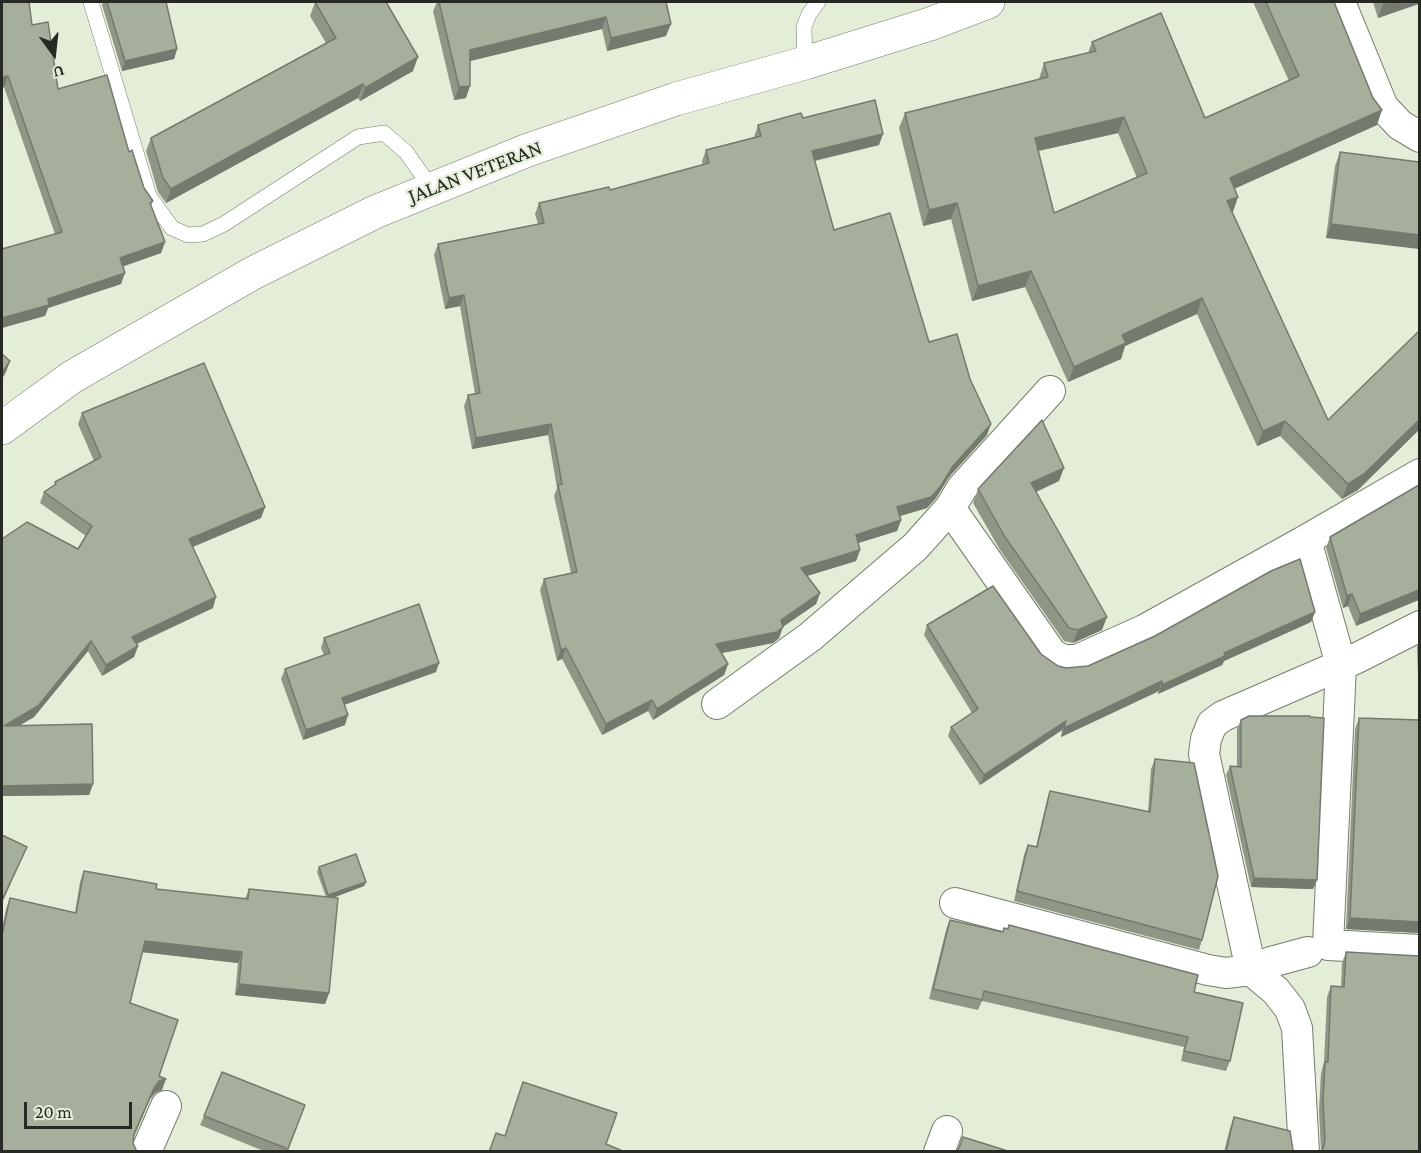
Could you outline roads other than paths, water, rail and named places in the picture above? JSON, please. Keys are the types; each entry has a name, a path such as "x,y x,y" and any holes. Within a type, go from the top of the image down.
{"highway":[{"name":"JALAN VETERAN","path":"2,429 72,377 253,273 375,212 528,150 676,99 805,63 930,24 988,2"}],"street":[{"path":"1340,2 1383,107 1401,125 1419,137"},
{"path":"717,704 810,637 915,547 950,508 962,488 1050,391"},
{"path":"950,508 1052,654 1063,660 1077,660 1144,630 1419,474"},
{"path":"1306,540 1341,665 1328,945 1419,950"},
{"path":"1304,1152 1298,1028 1290,1009 1276,991 1251,970 1204,754 1206,739 1212,724 1223,716 1341,665 1419,626"},
{"path":"955,903 1226,973 1251,970 1308,952"},
{"path":"146,1152 166,1106"}],"lane":[{"path":"91,2 148,196 172,228 188,235 203,234 224,224 358,136 384,133 406,152 432,189"},
{"path":"805,63 804,27 809,14 818,2"}]}
